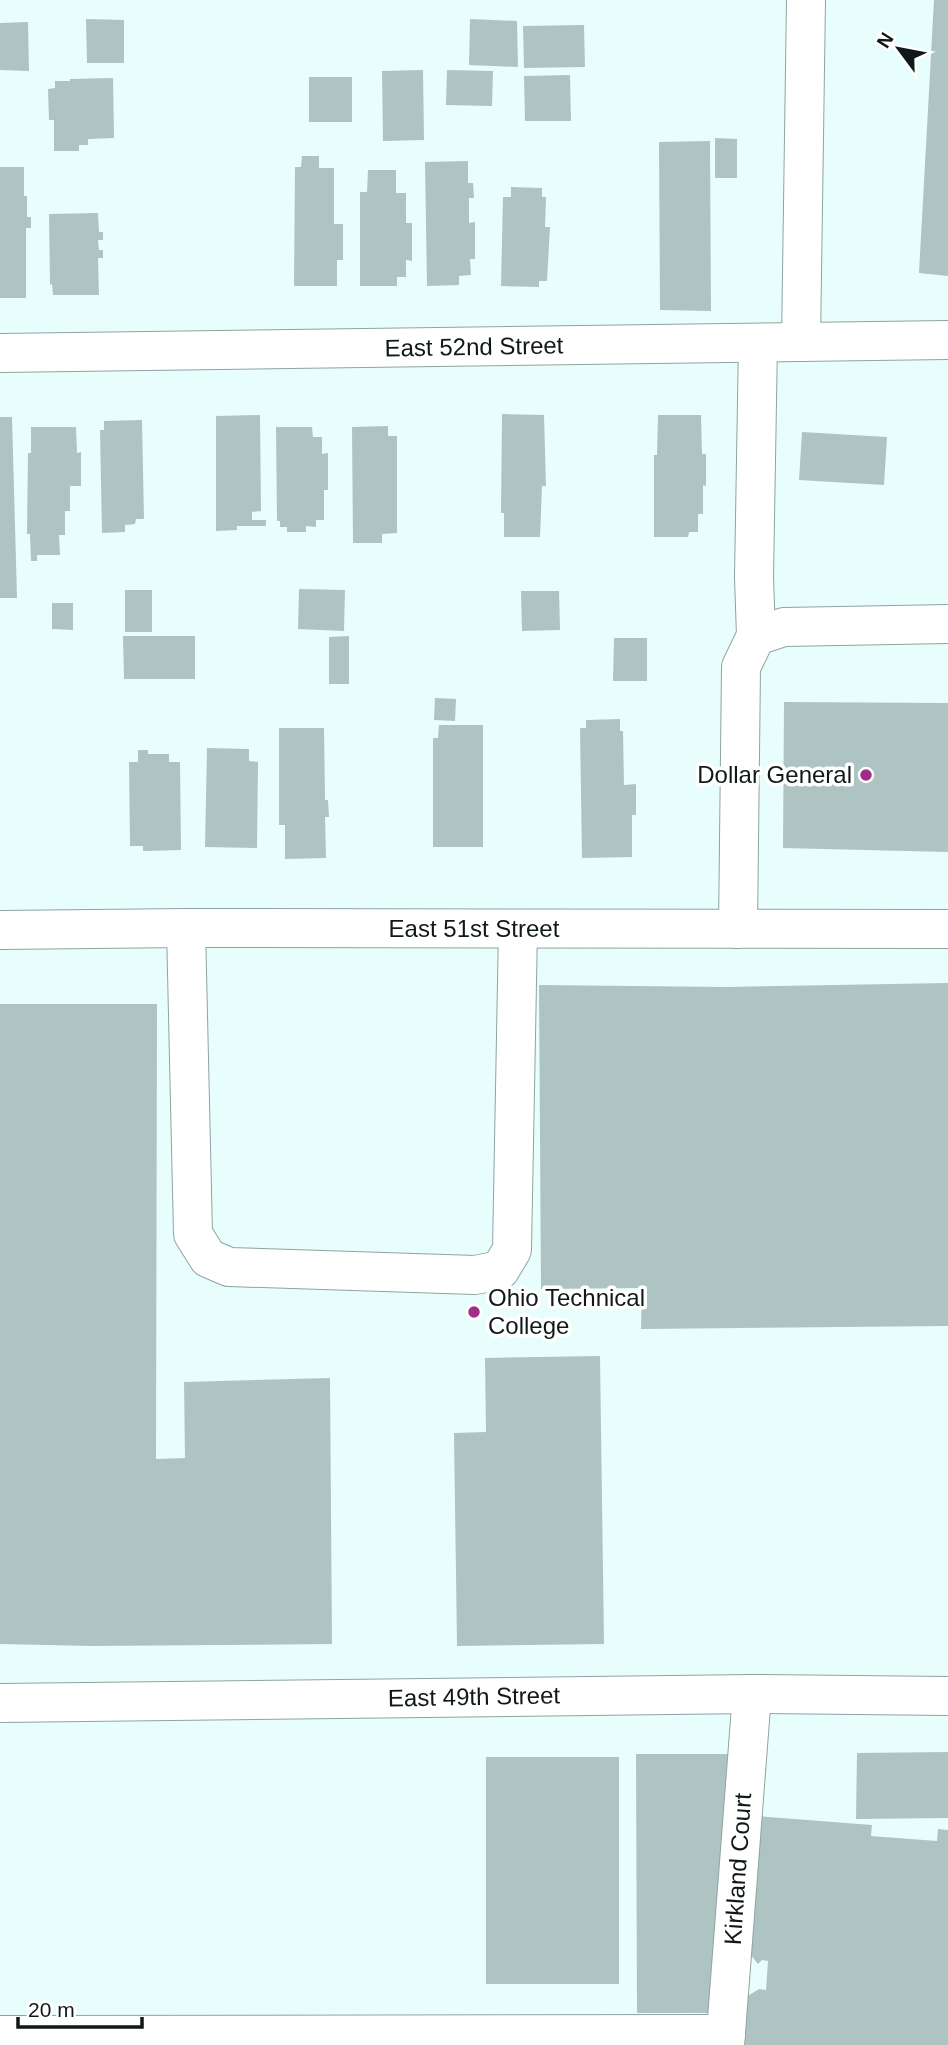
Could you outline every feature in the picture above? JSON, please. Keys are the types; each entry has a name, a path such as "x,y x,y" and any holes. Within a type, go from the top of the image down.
{"street":[{"path":"801,342 806,0"},
{"name":"East 52nd Street","path":"0,353 948,340"},
{"path":"738,929 741,667 756,636 754,577 758,343"},
{"path":"756,636 784,627 948,624"},
{"path":"186,928 193,1234 208,1258 229,1267 475,1275 500,1270 512,1250 518,929"},
{"name":"East 51st Street","path":"0,930 948,929"},
{"name":"East 49th Street","path":"0,1703 752,1694 948,1696"},
{"name":"Kirkland Court","path":"725,2040 752,1694"},
{"path":"0,2035 725,2040"}],"building":[{"path":"934,0 948,0 948,276 919,273"},
{"path":"86,19 124,20 124,63 87,63"},
{"path":"470,19 517,21 518,67 469,65"},
{"path":"28,22 29,71 0,70 0,23"},
{"path":"584,25 585,67 524,68 523,26"},
{"path":"423,70 424,140 383,141 382,71"},
{"path":"447,70 493,71 492,106 446,105"},
{"path":"570,75 571,121 525,121 524,76"},
{"path":"309,77 352,77 352,122 309,122"},
{"path":"113,78 114,138 88,139 88,145 79,145 79,151 54,151 54,120 49,120 48,89 55,88 55,81"},
{"path":"715,138 737,139 737,178 715,178"},
{"path":"710,141 711,311 660,310 659,142"},
{"path":"302,156 319,156 319,168 334,168 334,224 343,224 343,260 337,260 337,286 294,286 295,167 301,167"},
{"path":"468,161 468,183 473,183 474,198 469,198 469,223 475,222 475,259 470,259 471,275 459,276 459,285 427,286 425,162"},
{"path":"0,167 24,167 24,196 27,196 27,217 31,217 31,228 26,228 26,298 0,298"},
{"path":"368,170 396,170 396,193 406,193 406,223 412,223 412,261 406,260 406,277 397,277 397,286 360,286 360,192 367,192"},
{"path":"511,187 542,188 542,197 546,197 545,227 550,227 547,281 539,281 539,287 501,286 503,197 511,197"},
{"path":"98,213 99,232 103,232 103,240 98,240 99,250 103,250 103,258 98,258 99,295 53,295 52,284 50,285 49,214"},
{"path":"502,414 544,415 546,486 542,486 540,537 504,537 504,513 501,513"},
{"path":"260,415 261,511 252,512 252,520 266,520 266,526 237,526 237,530 216,531 216,416"},
{"path":"658,415 701,415 702,454 706,454 706,486 703,485 703,514 698,514 698,532 689,532 688,537 654,537 654,455 657,455"},
{"path":"0,417 12,417 17,598 0,598"},
{"path":"142,420 144,519 136,519 135,524 125,525 125,532 102,533 100,430 104,430 104,421"},
{"path":"388,426 388,436 397,436 397,533 382,534 382,543 353,543 352,427"},
{"path":"31,427 76,427 77,453 81,452 81,486 70,486 70,511 65,511 65,535 59,535 60,555 37,555 37,561 31,561 30,534 27,534"},
{"path":"276,427 312,427 313,437 322,437 322,454 328,453 328,490 324,490 324,520 316,520 316,527 306,526 306,532 287,532 287,527 280,527 280,521 277,521"},
{"path":"802,432 887,437 884,485 799,480"},
{"path":"299,589 345,590 344,631 298,629"},
{"path":"125,590 152,590 152,632 125,632"},
{"path":"521,591 559,591 560,630 522,631"},
{"path":"52,603 73,603 73,630 52,629"},
{"path":"123,636 195,636 195,679 124,679"},
{"path":"349,636 349,684 329,684 329,637"},
{"path":"614,638 647,638 647,681 613,681"},
{"path":"435,698 456,699 455,721 434,720"},
{"name":"Dollar General","path":"784,702 948,703 948,852 783,848"},
{"path":"620,719 620,731 623,731 624,785 636,784 636,815 632,815 632,857 582,858 580,728 586,728 586,720"},
{"path":"439,725 483,725 483,847 433,847 433,738 438,738"},
{"path":"279,728 324,728 325,800 328,800 329,817 325,817 326,858 285,859 285,825 279,825"},
{"path":"207,748 249,749 249,761 258,762 257,848 205,847"},
{"path":"138,750 148,750 148,754 169,754 169,762 180,762 181,850 143,851 143,846 130,846 129,762 138,762"},
{"path":"948,983 948,1326 641,1329 642,1288 541,1289 539,985 727,987"},
{"path":"0,1004 157,1004 156,1459 185,1458 184,1382 330,1378 332,1644 0,1644"},
{"path":"600,1356 604,1644 457,1646 454,1433 486,1432 485,1358"},
{"path":"948,1752 948,1818 856,1819 857,1753"},
{"path":"636,1754 738,1754 713,2013 637,2013"},
{"path":"486,1757 619,1757 619,1984 486,1984"},
{"path":"757,1816 872,1825 871,1836 937,1841 938,1829 948,1830 948,2045 740,2045 743,1999 759,1989 766,1990 768,1961 762,1960 758,1964 746,1949"}],"place":[{"name":"Dollar General","path":"866,775"},
{"name":"Ohio Technical College","path":"474,1312"}]}
